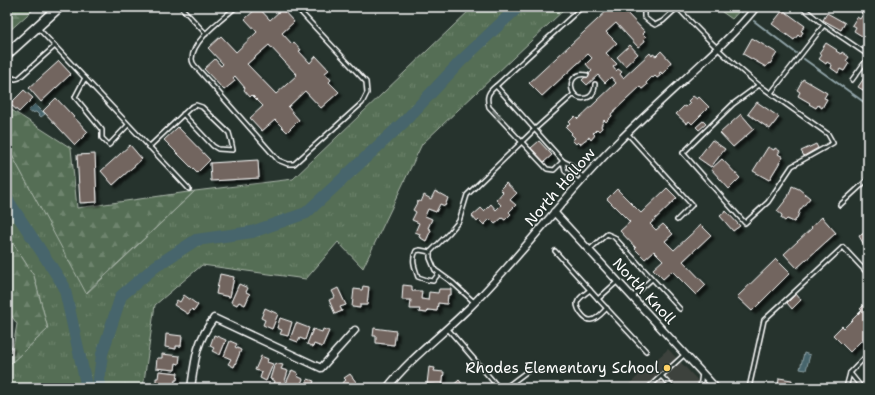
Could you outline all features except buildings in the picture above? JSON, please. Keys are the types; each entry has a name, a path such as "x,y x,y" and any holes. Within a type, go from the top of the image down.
{"main road":[{"path":"7,54 59,7"}],"street":[{"name":"North Hollow","path":"387,388 407,366 474,302 517,256 579,183 627,133 738,29 756,7"},
{"name":"North Knoll","path":"554,212 716,388"},
{"path":"191,388 197,348 205,331 214,318 322,368 354,330"}],"lane":[{"path":"181,7 206,34"},
{"path":"236,7 196,45 192,61 278,160 288,164 294,164 362,103 367,93 366,82 296,7"},
{"path":"563,161 554,170 547,169 489,107 488,96 490,91 582,7"},
{"path":"645,7 644,17 655,24 663,21 677,7 735,66 828,134 833,144 792,166 768,202 745,223 683,153 733,104 759,85"},
{"path":"802,7 824,25 868,54"},
{"path":"771,93 824,25"},
{"path":"37,27 189,189"},
{"path":"7,75 15,79 19,78 55,46"},
{"path":"852,80 868,58"},
{"path":"588,75 580,74 574,79 571,86 574,94 580,98 588,97 594,92 595,84"},
{"path":"85,78 75,97 102,130 102,138 109,145 128,125"},
{"path":"496,86 563,161 571,165 584,178"},
{"path":"474,302 453,283 435,270 430,258 430,252 449,233 458,221 467,195 535,129 574,94"},
{"path":"149,147 191,106 196,105 202,107 229,134 233,150 218,149 213,146 183,114"},
{"path":"627,133 692,205 677,220"},
{"path":"563,161 565,171 579,183"},
{"path":"840,206 868,180"},
{"path":"588,250 607,234 614,237 680,309"},
{"path":"748,388 764,320 843,247 868,274"},
{"path":"430,252 420,250 416,251 414,255 414,265 418,277 433,281 439,273"},
{"path":"555,251 646,351"},
{"path":"632,297 652,279"},
{"path":"598,299 618,281"},
{"path":"590,290 578,300 577,304 578,309 587,319 594,320 607,308"},
{"path":"447,328 499,388"},
{"path":"648,388 684,354"},
{"path":"846,388 850,373 868,354"},
{"path":"505,388 528,370"},
{"path":"700,388 702,373"},
{"path":"850,373 863,388 868,384"},
{"path":"661,376 672,388"}],"shaded area":[{"name":"Rhodes Elementary School","path":"668,349 705,388 625,388"}],"green space":[{"path":"7,7 36,7 7,33"},
{"path":"473,7 567,7 422,144 363,268 338,242 306,279 202,265 155,305 143,388 7,388 10,364 48,329 34,276 7,234 7,146 87,293 195,191 293,179"},
{"path":"715,7 743,7 732,19"},
{"path":"7,107 71,148 77,208 195,191 86,293 7,146"},
{"path":"7,234 34,276 48,329 10,364 17,324 7,309"}],"water":[{"path":"35,104 45,114 41,117 36,112 31,113 28,111"},
{"path":"804,353 810,355 806,370 800,369"}],"waterway":[{"path":"98,388 102,354 121,296 156,266 196,240 252,232 306,213 404,122 461,61 518,7"},
{"path":"734,7 741,12"},
{"path":"754,21 796,53"},
{"path":"804,59 868,105"},
{"path":"7,199 64,286 87,388"}],"place":[{"name":"Rhodes Elementary School","path":"667,368"}]}
